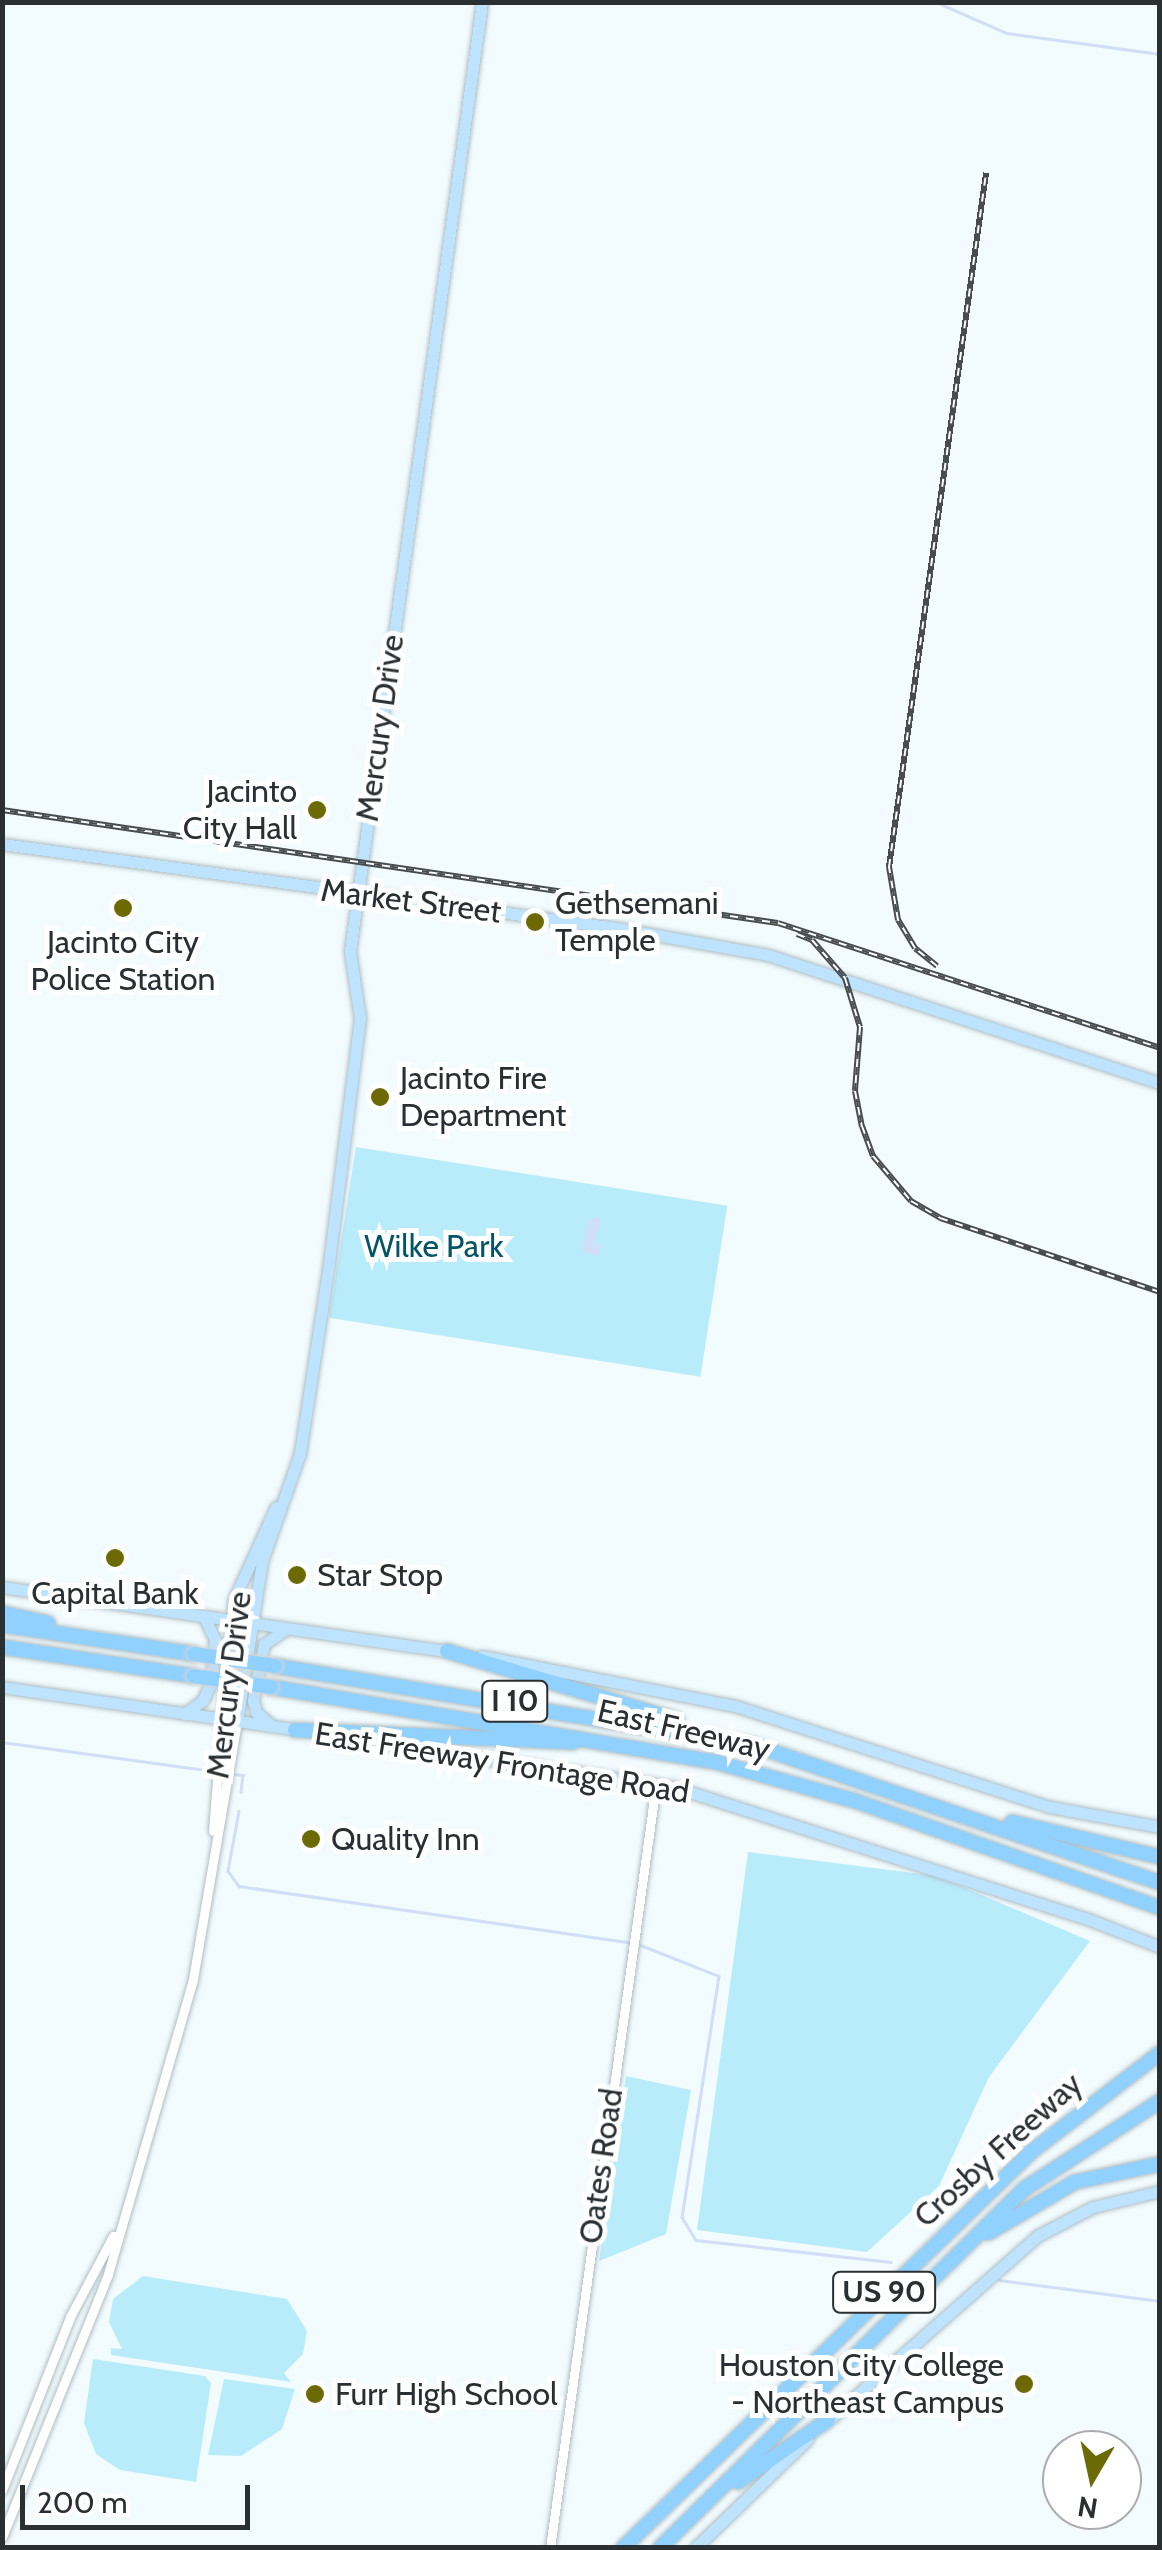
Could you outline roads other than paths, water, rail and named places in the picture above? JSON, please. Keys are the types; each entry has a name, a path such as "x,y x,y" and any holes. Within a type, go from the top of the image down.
{"highway":[{"path":"2,1613 160,1649"},
{"name":"East Freeway","path":"2,1625 658,1724 754,1745 943,1806 1160,1883"},
{"name":"East Freeway","path":"2,1649 271,1687 654,1749 855,1801 1160,1908"},
{"path":"447,1651 754,1745"},
{"path":"295,1730 654,1749"},
{"path":"943,1806 1160,1857"},
{"path":"1042,1866 1160,1919"},
{"name":"Crosby Freeway","path":"622,2548 1031,2152 1160,2053"},
{"name":"Crosby Freeway","path":"660,2548 1038,2177 1160,2101"},
{"path":"936,2273 1046,2195 1108,2172 1160,2164"},
{"path":"708,2503 828,2420"}],"main road":[{"name":"Mercury Drive","path":"237,1721 262,1561 300,1453 360,1018 350,951 482,2"},
{"name":"Market Street","path":"2,844 768,956 1160,1083"},
{"name":"Mercury Drive","path":"222,1719 231,1620 248,1562 300,1453"},
{"path":"2,1588 447,1651 736,1706 1050,1807 1160,1827"},
{"path":"184,1714 203,1700 211,1682 215,1640 204,1616"},
{"path":"273,1726 256,1712 253,1700 264,1644 289,1628"},
{"name":"East Freeway Frontage Road","path":"2,1687 656,1784 1051,1906 1160,1948"},
{"path":"695,2548 828,2420 1037,2236 1092,2207 1160,2191"}],"street":[{"name":"Mercury Drive","path":"210,1869 222,1719"},
{"name":"Mercury Drive","path":"2,2537 108,2274 115,2234 193,1979 237,1721"},
{"name":"Oates Road","path":"550,2548 656,1784"},
{"name":"Mercury Drive","path":"2,2490 70,2317 115,2234"}],"waterway":[{"path":"936,2 1007,33 1160,54"},
{"path":"2,1742 207,1770"},
{"path":"233,1774 243,1775 241,1792"},
{"path":"239,1811 228,1871 239,1886 630,1942"},
{"path":"638,1944 719,1976 682,2217 696,2240 891,2262"},
{"path":"999,2280 1160,2301"}],"railway":[{"path":"937,966 915,948 898,920 889,867 986,173"},
{"path":"2,810 778,923 1160,1048"},
{"path":"797,934 812,940 845,978 860,1027 855,1091 862,1126 873,1156 911,1201 940,1218 1160,1292"}],"place":[{"name":"Jacinto City Hall","path":"317,810"},
{"name":"Jacinto City Police Station","path":"123,908"},
{"name":"Gethsemani Temple","path":"535,922"},
{"name":"Jacinto Fire Department","path":"380,1097"},
{"name":"Capital Bank","path":"115,1558"},
{"name":"Star Stop","path":"297,1575"},
{"name":"Quality Inn","path":"311,1839"},
{"name":"Houston City College - Northeast Campus","path":"1024,2384"},
{"name":"Furr High School","path":"315,2394"}],"park label":[{"name":"Wilke Park","path":"434,1246"}]}
